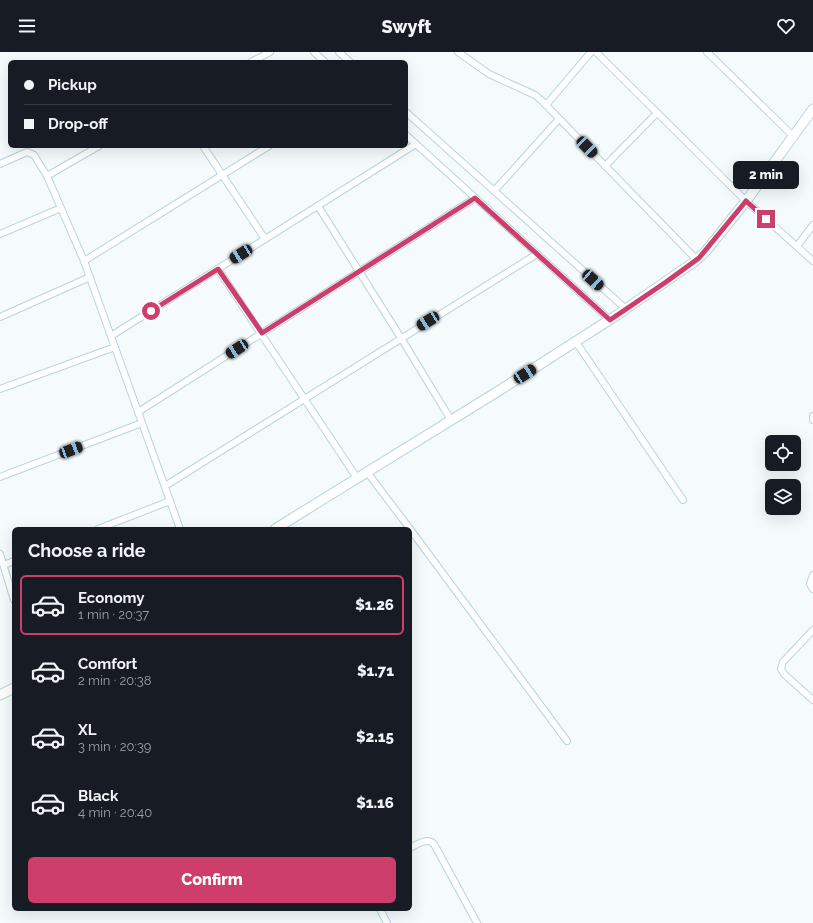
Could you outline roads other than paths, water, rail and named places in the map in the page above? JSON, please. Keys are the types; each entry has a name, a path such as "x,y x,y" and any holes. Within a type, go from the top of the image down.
{"main road":[{"path":"278,527 576,342 696,260 706,251 746,201 813,109"},
{"path":"0,695 12,689"}],"street":[{"path":"255,60 270,52"},
{"path":"314,52 323,60"},
{"path":"339,52 348,60"},
{"path":"458,52 486,72 535,95 696,260"},
{"path":"546,105 591,52"},
{"path":"596,52 746,201 813,261"},
{"path":"707,52 793,136"},
{"path":"605,166 658,113"},
{"path":"408,114 626,309"},
{"path":"494,191 560,119"},
{"path":"408,138 610,320"},
{"path":"111,336 416,144"},
{"path":"47,176 96,148"},
{"path":"205,148 265,239"},
{"path":"84,260 266,148"},
{"path":"0,164 27,152 34,156 47,176 84,260 179,527"},
{"path":"138,412 475,198"},
{"path":"318,206 358,272 402,338 451,420"},
{"path":"0,234 61,208"},
{"path":"797,246 813,225"},
{"path":"165,486 537,254"},
{"path":"218,269 357,478"},
{"path":"0,317 90,277"},
{"path":"576,342 683,500"},
{"path":"0,390 115,347"},
{"path":"0,476 142,423"},
{"path":"367,472 408,527"},
{"path":"103,527 170,501"},
{"path":"412,532 567,741"},
{"path":"0,554 12,593"},
{"path":"4,565 12,562"},
{"path":"813,575 810,584 813,589"},
{"path":"813,630 783,662 781,669 784,674 813,700"},
{"path":"412,847 425,841 434,844 477,923"},
{"path":"381,911 387,923"}]}
